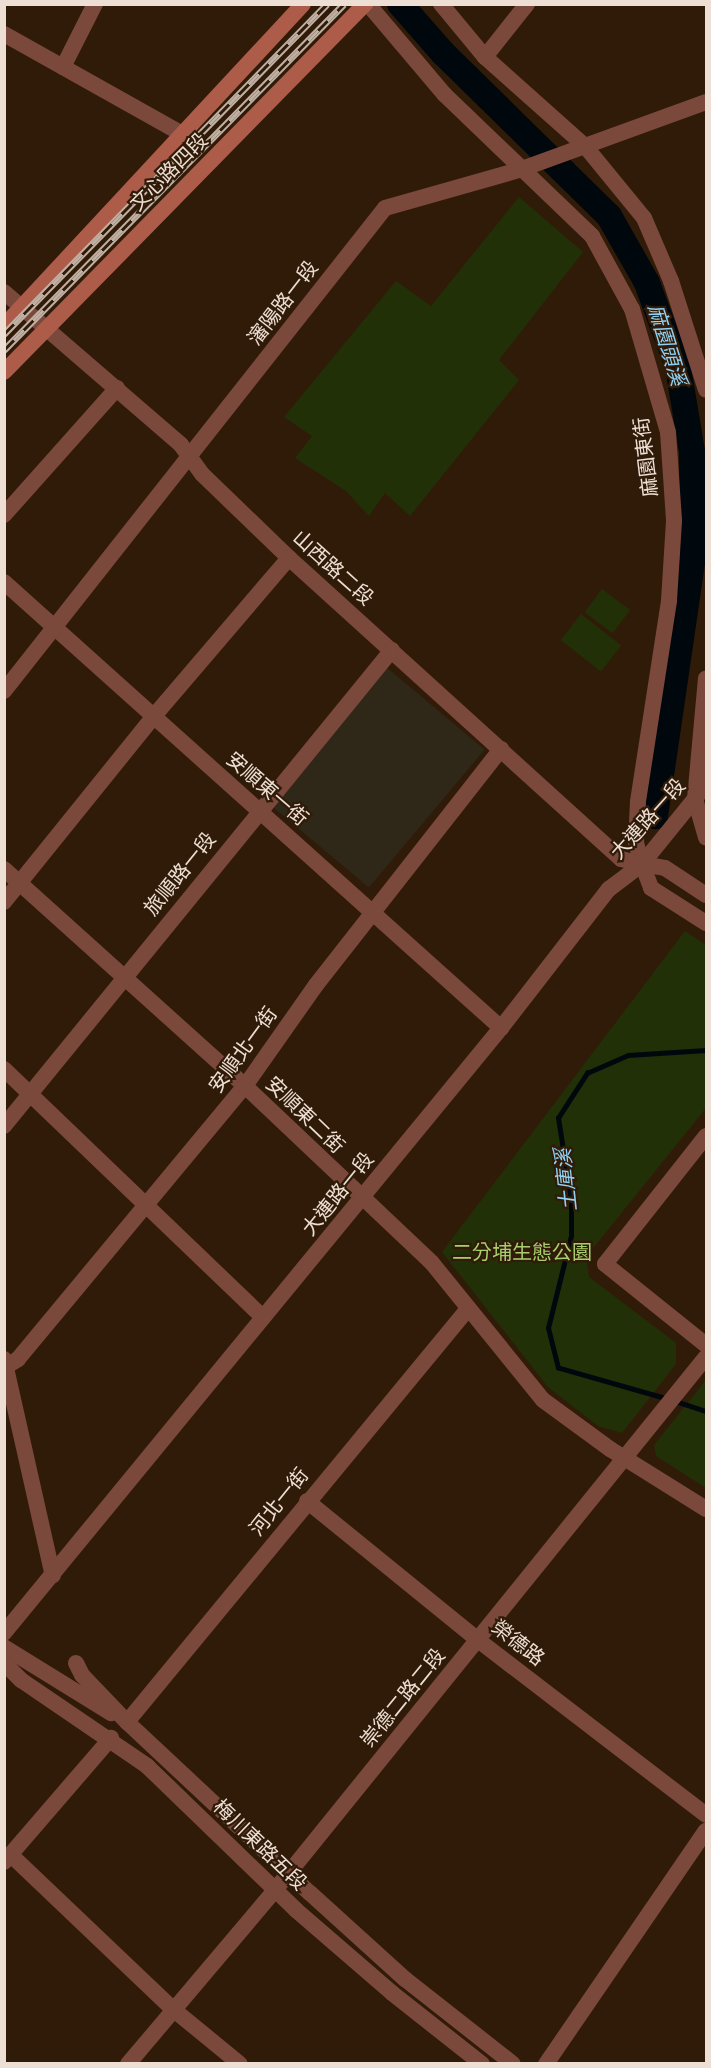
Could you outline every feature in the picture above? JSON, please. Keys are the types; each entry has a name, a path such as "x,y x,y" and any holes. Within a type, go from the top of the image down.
{"main road":[{"name":"文心路四段","path":"4,326 184,135 303,4"},
{"name":"文心路四段","path":"4,372 46,326 367,4"}],"street":[{"path":"63,67 95,4"},
{"name":"麻園東街","path":"367,4 444,94 519,170 568,209 602,249 632,309 668,432 674,522 669,601 638,802 636,843 642,864"},
{"path":"441,4 485,57 578,148 644,219 671,280 705,381"},
{"path":"485,57 527,4"},
{"path":"4,34 184,135"},
{"name":"瀋陽路一段","path":"4,691 56,628 385,208 519,170 706,102"},
{"name":"山西路二段","path":"4,292 23,306 192,455 202,474 289,558 621,859 665,868 706,895"},
{"path":"4,515 117,388"},
{"path":"4,902 154,716 289,558"},
{"name":"安順東一街","path":"4,582 375,911 501,1028"},
{"name":"旅順路一段","path":"4,1126 259,810 392,650"},
{"path":"706,678 695,800 706,837"},
{"name":"安順北一街","path":"6,1362 18,1359 245,1086 316,984 501,749"},
{"name":"大連路一段","path":"4,1632 501,1028 609,889 642,864 706,785"},
{"path":"642,864 651,888 706,923"},
{"name":"安順東二街","path":"4,869 245,1086 361,1199 432,1263 466,1310 543,1400 624,1457 706,1509"},
{"path":"4,1069 263,1317"},
{"path":"706,1136 605,1264 706,1345"},
{"name":"河北一街","path":"127,1722 466,1310"},
{"name":"崇德二路二段","path":"128,2064 275,1890 706,1357"},
{"path":"6,1362 52,1576"},
{"name":"榮德路","path":"307,1501 478,1640 706,1815"},
{"name":"梅川東路五段","path":"4,1647 127,1722"},
{"name":"梅川東路五段","path":"4,1663 21,1680 111,1738 171,1788 275,1890 392,1993 483,2064"},
{"name":"梅川東路五段","path":"76,1663 127,1722 288,1873 405,1979 513,2064"},
{"path":"111,1738 8,1858 174,2010 240,2064"},
{"path":"546,2064 706,1830"}],"shaded area":[{"path":"385,666 485,750 369,887 269,804"}],"green space":[{"path":"519,197 583,252 499,360 519,380 410,516 385,493 369,516 346,491 295,458 312,436 284,417 396,281 431,306"},
{"path":"602,589 630,610 612,633 585,612"},
{"path":"581,614 621,645 601,671 561,640"},
{"name":"二分埔生態公園","path":"685,931 706,945 706,1108 586,1257 589,1277 676,1343 676,1364 622,1433 598,1426 548,1387 442,1252"},
{"path":"706,1380 706,1488 656,1456 654,1445"}],"waterway":[{"name":"麻園頭溪","path":"400,4 443,53 609,216 647,283 678,367 692,452 693,556 655,816"},
{"name":"土庫溪","path":"667,1399 558,1368 548,1328 571,1236 571,1200 558,1118 587,1073 628,1055 706,1050"},
{"name":"土庫溪","path":"675,1401 706,1411"}],"railway":[{"path":"4,334 327,4"},
{"path":"4,350 344,4"}]}
